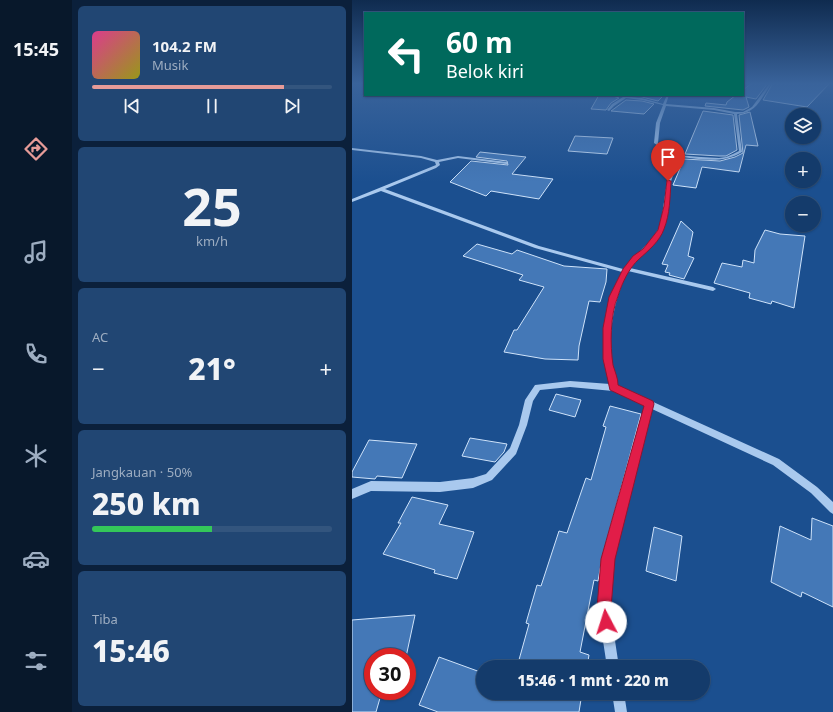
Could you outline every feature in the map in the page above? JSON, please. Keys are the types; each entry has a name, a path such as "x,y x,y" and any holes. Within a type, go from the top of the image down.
{"street":[{"path":"660,116 658,123 656,143 676,156 723,158 736,155 741,151 736,116"},
{"path":"352,149 421,157 437,161 458,157 506,164"},
{"path":"614,388 613,376 609,368 607,328 613,297 626,270 636,258 645,251 661,230 667,206 668,181 678,158 676,156"},
{"path":"352,201 435,167 438,165 437,161"},
{"path":"381,189 537,246 626,270 713,289"},
{"path":"352,494 371,486 440,487 473,483 489,477 513,451 523,425 529,400 538,387 570,384 614,388 776,462 814,490 833,509"},
{"path":"612,660 604,608 608,559 649,404"},
{"path":"619,700 621,712"}],"building":[{"path":"701,116 733,116 737,150 726,156 685,154"},
{"path":"739,116 751,116 758,146 746,145 739,172 702,167 696,188 673,185 684,159 720,161 743,153"},
{"path":"575,136 613,138 607,154 568,151"},
{"path":"480,152 526,157 512,174 553,179 539,199 491,191 486,196 450,182 471,161 508,165 507,161 476,157"},
{"path":"681,221 693,232 688,256 694,258 684,279 669,275 670,273 665,272 668,265 662,264"},
{"path":"765,230 780,234 805,236 794,308 772,301 771,304 749,298 750,293 714,283 722,263 742,267 743,260 754,263 755,250"},
{"path":"477,244 512,254 517,250 564,266 607,269 606,282 600,302 589,301 579,346 578,360 545,359 504,352 514,330 517,330 544,287 519,280 523,275 463,256"},
{"path":"556,394 581,400 575,417 549,410"},
{"path":"610,406 641,414 602,559 598,581 594,580 580,652 589,655 588,660 519,660 529,624 526,623 537,585 541,586 559,531 567,533 586,478 591,480 606,427 603,426"},
{"path":"470,438 507,444 504,452 495,462 462,456"},
{"path":"369,440 417,444 402,478 377,476 375,479 352,477 352,472"},
{"path":"412,497 448,505 439,524 474,532 457,579 434,573 435,570 383,554 401,523 398,523"},
{"path":"812,518 833,526 833,607 802,592 801,597 771,582 780,526 811,540"},
{"path":"654,527 682,536 676,581 646,571"},
{"path":"415,615 408,648 364,648 364,700 379,700 376,712 352,712 352,620"},
{"path":"439,657 476,670 476,700 581,700 579,712 438,712 419,705"}],"route":[{"path":"606,622 604,608 608,559 649,404 631,394 614,388 613,376 609,368 607,328 613,297 626,271 636,258 645,251 661,230 667,206 668,181"}]}
